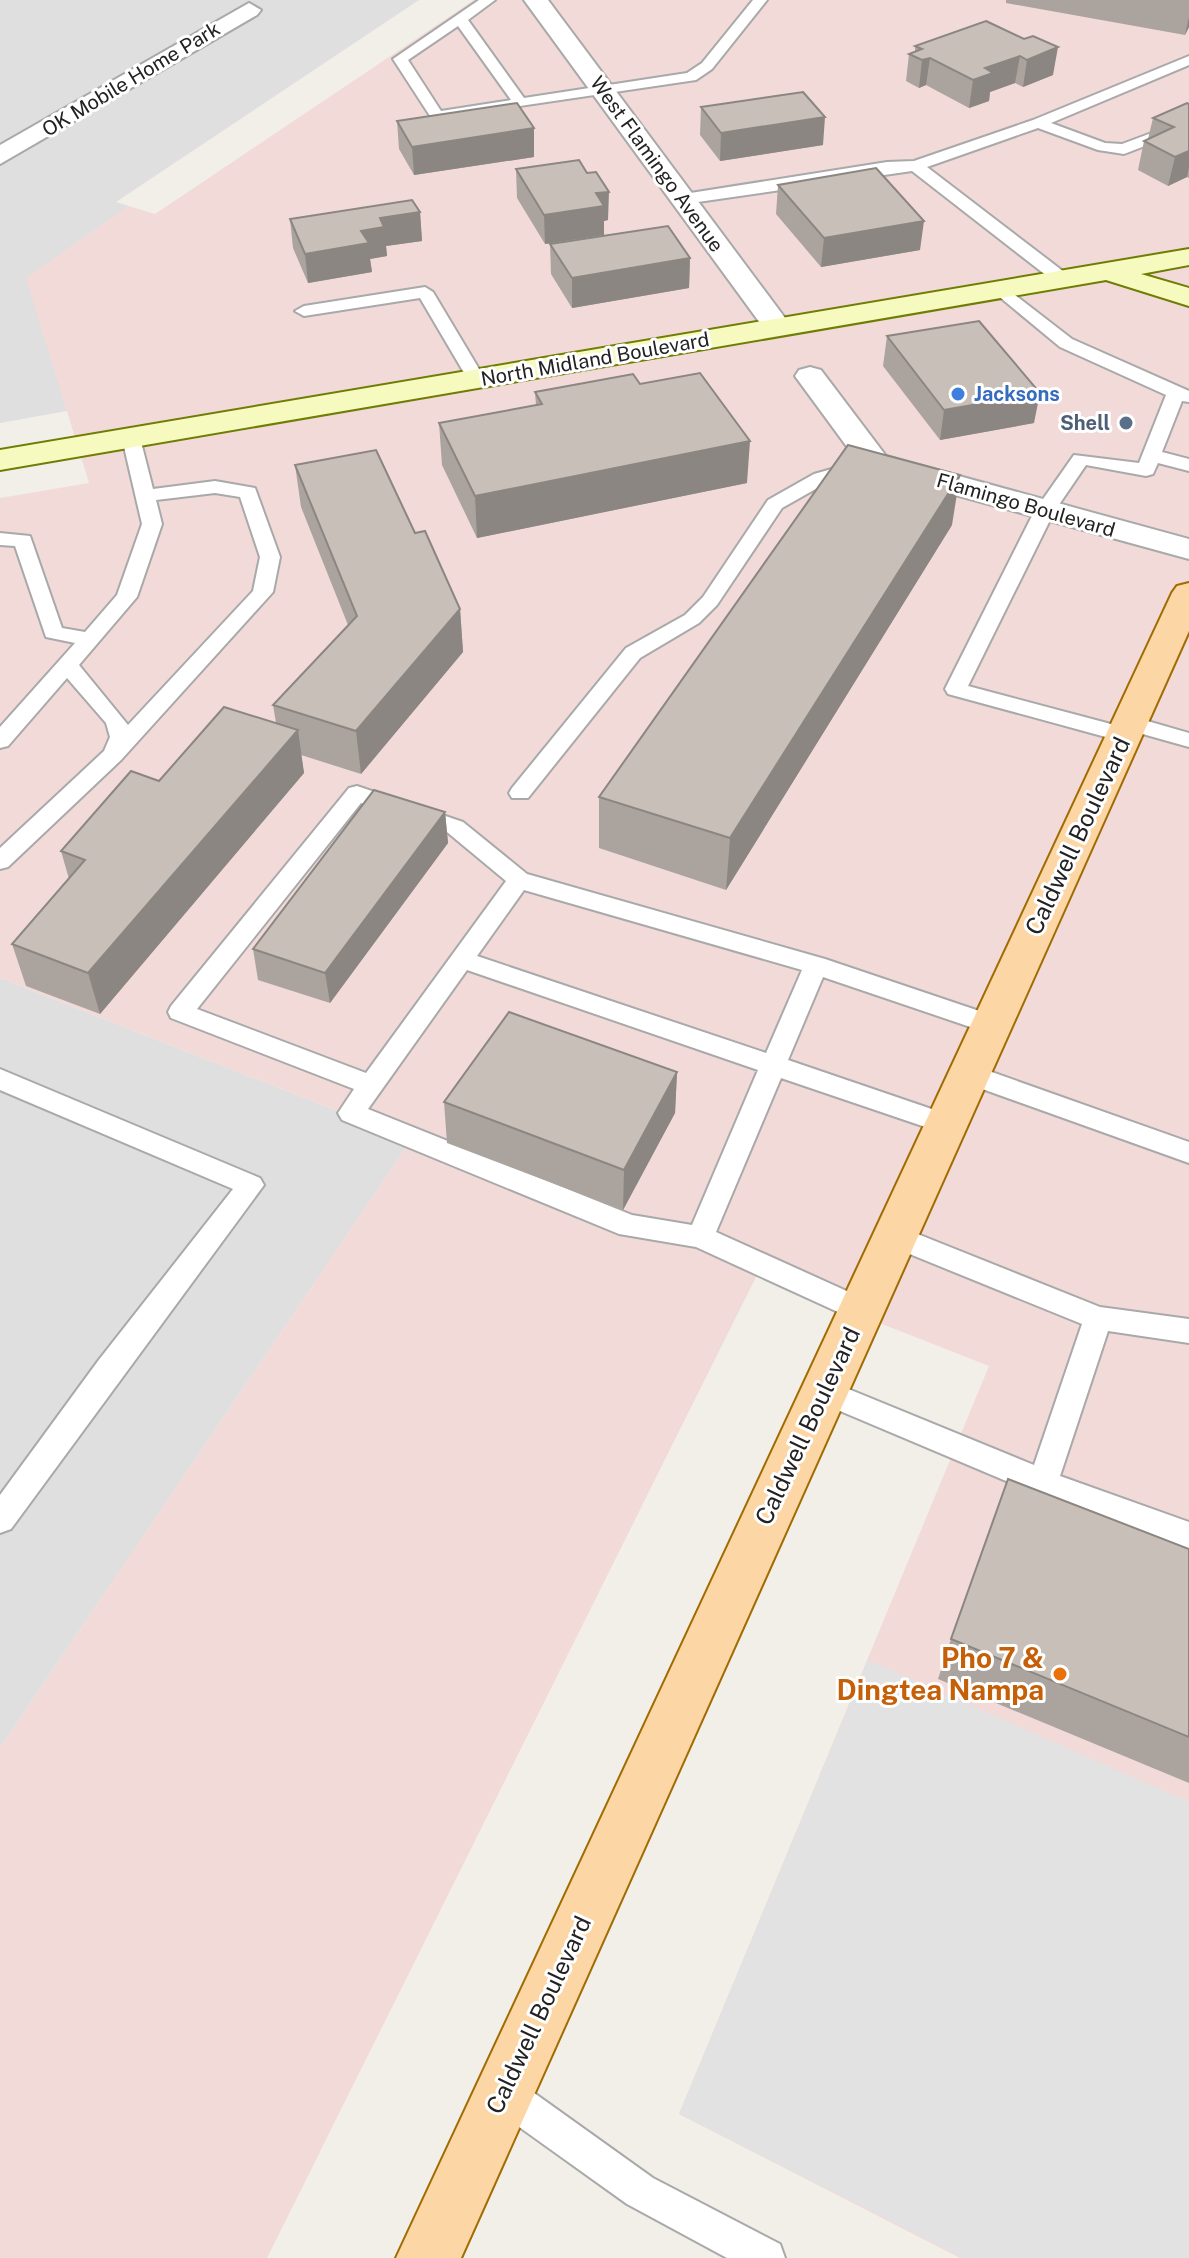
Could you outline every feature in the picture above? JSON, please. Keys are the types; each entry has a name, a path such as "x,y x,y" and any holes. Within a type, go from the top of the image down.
{"main road":[{"name":"North Midland Boulevard","path":"0,460 1189,257"},
{"path":"1104,272 1189,297"},
{"name":"Caldwell Boulevard","path":"428,2258 1189,593"}],"street":[{"name":"West Flamingo Avenue","path":"536,0 778,328"},
{"name":"OK Mobile Home Park","path":"5,149 249,10"},
{"path":"810,376 875,463"},
{"name":"Flamingo Boulevard","path":"875,463 1044,512 1189,549"}],"lane":[{"path":"488,0 400,59 437,116 691,77 707,66 760,0"},
{"path":"459,18 521,104"},
{"path":"684,199 887,167 916,166 1038,123 1189,60"},
{"path":"1038,123 1103,147 1124,149 1189,124"},
{"path":"916,166 1062,279"},
{"path":"1002,290 1066,343 1183,395 1146,470 1081,459 1044,512 956,689 1127,729 1189,740"},
{"path":"304,311 425,292 476,379"},
{"path":"2,737 127,597 152,524 131,438"},
{"path":"1151,455 1189,465"},
{"path":"520,793 633,653 692,619 710,601 775,504 821,478 875,463"},
{"path":"0,861 113,755 263,592 270,557 248,492 215,487 146,496"},
{"path":"0,539 23,540 53,633 90,639"},
{"path":"68,666 116,721 121,737 113,755"},
{"path":"370,1085 180,1012 357,793 455,827 519,880 816,965 991,1025"},
{"path":"519,880 351,1113 629,1226 700,1237 861,1310"},
{"path":"463,960 946,1124"},
{"path":"700,1237 776,1065 816,965"},
{"path":"969,1074 1189,1153"},
{"path":"0,1079 251,1185 108,1370 0,1519"},
{"path":"895,1236 1098,1318 1189,1331"},
{"path":"1043,1483 1098,1318"},
{"path":"824,1391 1043,1483 1189,1536"},
{"path":"503,2093 640,2191 766,2258"}],"shaded area":[{"path":"0,0 419,0 116,202 129,206 27,278 67,411 0,423"},
{"path":"474,0 1189,0 1189,2258 960,2258 679,2114 989,1366 757,1275 267,2258 0,2258 0,1748 411,1140 0,978 0,498 89,483 26,278 129,206 155,214"},
{"path":"0,978 411,1140 0,1748"},
{"path":"868,1660 1189,1802 1189,2258 963,2258 679,2114"}],"building":[{"path":"986,21 1024,39 1033,36 1058,47 1027,60 1020,56 985,68 993,73 973,80 930,58 922,60 909,54 922,49 915,46"},
{"path":"803,92 825,117 721,133 701,107"},
{"path":"517,103 534,128 412,147 397,121"},
{"path":"1187,103 1189,151 1175,157 1144,141 1174,127 1153,118"},
{"path":"579,160 587,173 596,172 609,192 596,193 604,206 544,215 516,169"},
{"path":"876,168 924,221 824,238 778,185"},
{"path":"412,200 420,212 380,218 384,227 361,231 369,243 305,254 290,219"},
{"path":"668,226 690,258 572,278 550,244"},
{"path":"979,321 1040,393 944,410 887,336"},
{"path":"700,373 750,441 475,496 439,423 542,404 535,392 633,374 640,384"},
{"path":"848,445 960,475 730,838 599,797"},
{"path":"376,450 415,533 425,531 460,609 356,731 273,705 357,616 295,465"},
{"path":"224,707 298,730 88,973 12,944 85,860 61,851 131,771 159,781"},
{"path":"374,790 445,812 325,973 253,949"},
{"path":"509,1012 677,1072 624,1170 444,1102"},
{"path":"1008,1479 1189,1549 1189,1737 951,1639"}],"place":[{"name":"Jacksons","path":"958,394"},
{"name":"Shell","path":"1126,423"},
{"name":"Pho 7 & Dingtea Nampa","path":"1060,1674"}]}
